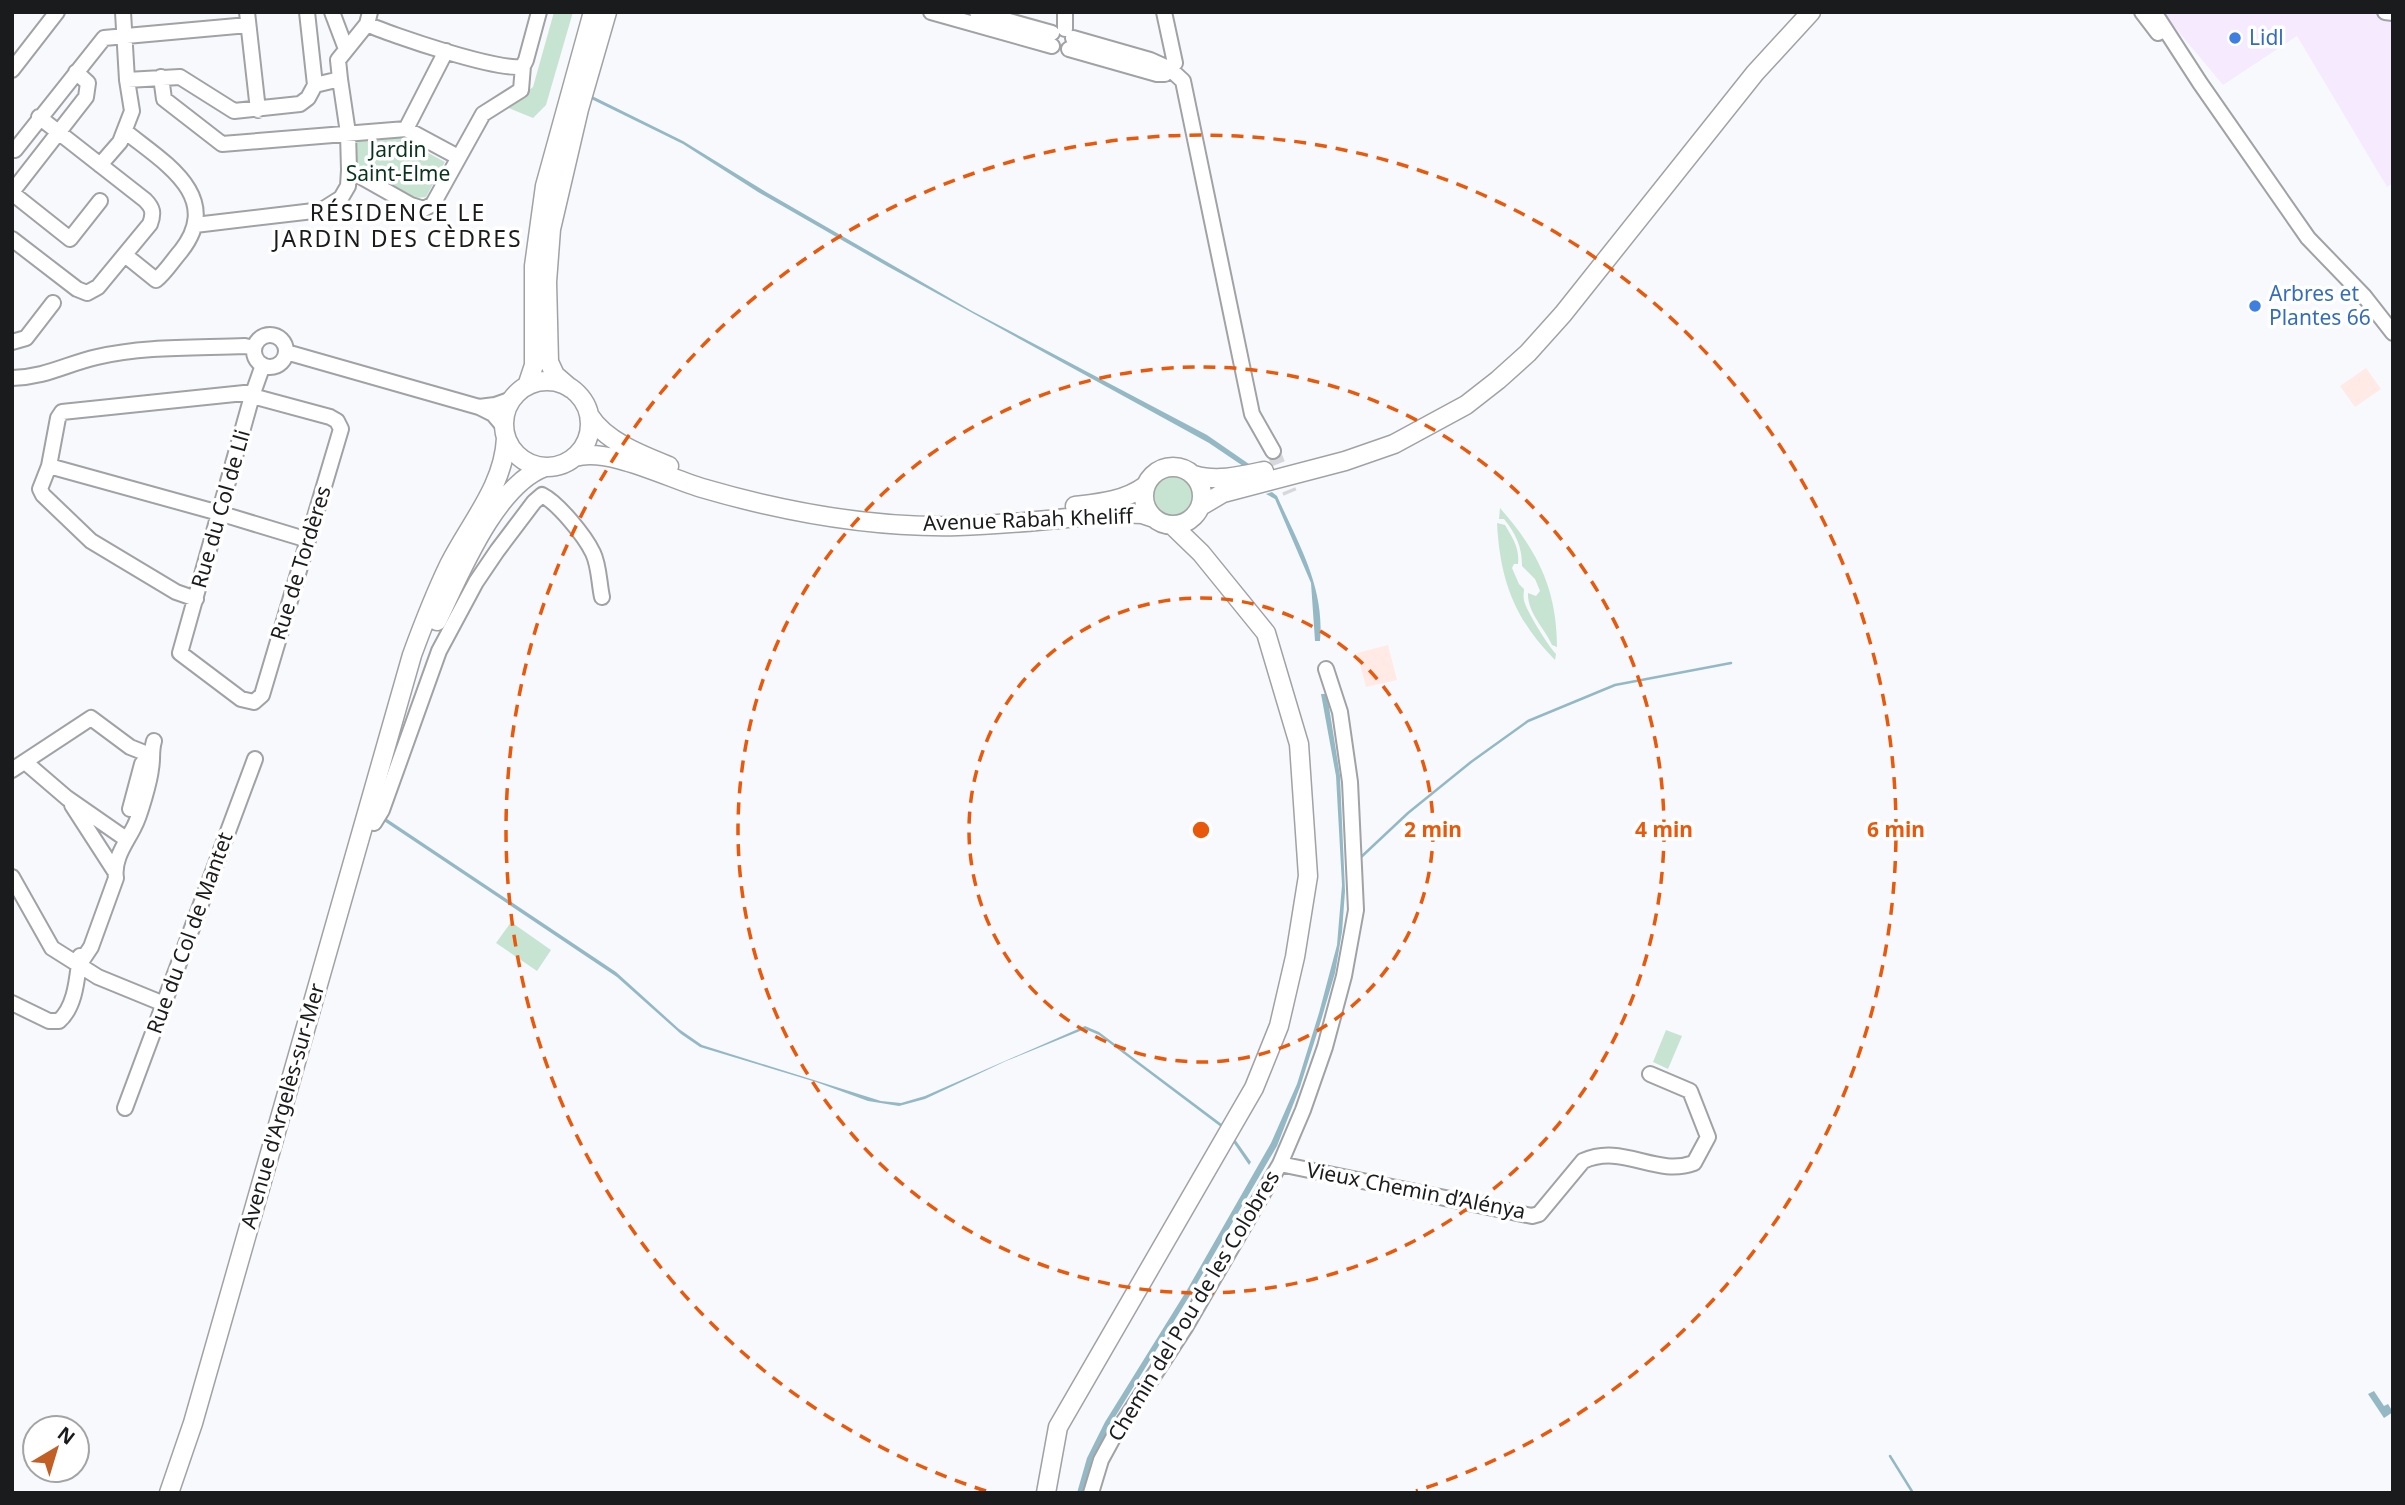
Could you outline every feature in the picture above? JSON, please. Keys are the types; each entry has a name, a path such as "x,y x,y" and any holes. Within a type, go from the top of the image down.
{"main road":[{"path":"527,386 534,365 534,266 545,186 593,12"},
{"path":"570,388 549,381 527,386 512,399 504,417 505,432 512,450 521,459 532,465 556,466 575,457 589,433 589,415 585,405 570,388 555,375 549,362 547,282 551,229 579,109 607,12"},
{"path":"1046,1493 1058,1427 1254,1088 1279,1026 1295,957 1308,876 1299,744 1266,633 1201,553 1172,525 1154,518 1145,503 1145,486 1155,472 1170,466 1205,478 1247,475 1341,452 1387,435 1460,397 1521,346 1558,306 1748,66 1798,12"},
{"path":"1172,525 1180,524 1223,494 1345,461 1394,444 1466,405 1528,354 1755,73 1811,12"},
{"name":"Avenue Rabah Kheliff","path":"589,415 595,425 621,443 678,469 763,494 864,511 959,517 1023,513 1110,501 1128,496 1145,486"},
{"name":"Avenue d'Argelès-sur-Mer","path":"169,1493 193,1423 412,655 432,603 461,543 499,479 506,453 505,432"},
{"name":"Avenue Rabah Kheliff","path":"575,457 586,454 614,458 760,504 822,516 897,524 957,526 1117,513 1142,514 1154,518"},
{"name":"Avenue d'Argelès-sur-Mer","path":"393,719 428,638 482,530 530,472 545,467"},
{"path":"1194,475 1202,490 1191,534 1201,553"}],"street":[{"path":"12,70 57,12"},
{"path":"100,165 126,132 132,111 127,80 123,12"},
{"path":"127,80 180,77 234,111 299,104 308,98 315,85 307,12"},
{"path":"332,12 346,49"},
{"path":"349,170 411,205 424,209 433,204 484,114 521,90 523,66 539,12"},
{"path":"931,12 1150,60 1170,69 1183,81 1252,414 1273,451"},
{"path":"977,12 1062,39 1157,74 1165,74 1175,63 1167,46 1164,12"},
{"path":"1062,39 1065,12"},
{"path":"2142,12 2200,83"},
{"path":"2154,12 2308,238 2364,296 2393,333"},
{"path":"2385,12 2393,13"},
{"path":"33,164 13,149 104,38 247,18 258,110"},
{"path":"195,225 322,210 341,198 348,186 349,170 348,133 338,60 368,18 446,51 500,66 523,66"},
{"path":"1150,60 1167,46"},
{"path":"406,129 446,51"},
{"path":"76,72 88,83 86,97 12,193 70,239 100,201"},
{"path":"162,77 164,99 222,144 406,129 458,157"},
{"path":"315,85 340,79"},
{"path":"12,239 77,289 87,293 98,287 150,224 154,215 152,207 39,117"},
{"path":"125,255 156,280 191,238 195,225 192,195 187,184 126,132"},
{"path":"12,342 26,338 53,303"},
{"path":"271,335 282,340 286,352 278,365 263,365 256,358 254,348 259,340 271,335"},
{"path":"12,378 48,374 95,357 122,352 245,346 254,348"},
{"path":"286,352 479,407 493,414 505,432"},
{"name":"Rue du Col de Lli","path":"180,653 263,365"},
{"path":"196,599 176,592 91,541 43,495 40,489 49,466 58,418 62,412 253,394"},
{"name":"Rue de Tordères","path":"180,653 242,699 254,702 262,695 341,429 337,421 330,417 253,394"},
{"path":"479,407 512,399"},
{"path":"49,466 308,540"},
{"path":"374,823 382,810 439,651 483,572 542,495 552,500 566,515 593,553 602,597"},
{"name":"Chemin del Pou de les Colobres","path":"1091,1493 1101,1460 1113,1438 1186,1326 1280,1164 1325,1047 1347,963 1356,910 1350,782 1340,712 1326,669"},
{"path":"114,870 126,839 135,826 152,768 152,748 130,747 91,718 19,766 126,839"},
{"name":"Rue du Col de Mantet","path":"125,1108 255,759"},
{"path":"12,1003 49,1021 59,1021 65,1015 79,965 91,947 116,878 114,870 67,798"},
{"path":"12,877 52,948 98,977 164,1004"},
{"name":"Vieux Chemin d’Alénya","path":"1280,1164 1532,1216 1539,1214 1583,1161 1590,1158 1622,1155 1669,1168 1680,1168 1694,1163 1708,1137 1690,1091 1650,1074"}],"shaded area":[{"path":"2162,12 2393,12 2393,183 2387,187 2297,36 2223,85"},
{"path":"2366,368 2381,389 2355,407 2340,386"},
{"path":"1388,645 1397,680 1366,687 1357,653"}],"green space":[{"path":"554,12 573,12 546,105 533,118 506,107 533,87"},
{"name":"Jardin Saint-Elme","path":"397,136 445,162 426,197 415,198 357,165 355,140"},
{"path":"1173,475 1188,481 1194,496 1188,511 1173,517 1158,511 1152,496 1158,481"},
{"path":"1500,508 1525,540 1543,572 1553,607 1557,647 1552,645 1530,607 1528,593 1536,596 1540,591 1535,579 1522,566 1518,541 1512,530 1504,519 1499,519"},
{"path":"1497,523 1505,525 1515,543 1518,564 1514,564 1512,568 1524,589 1528,611 1556,654 1555,660 1529,629 1512,597 1502,562"},
{"path":"511,922 551,950 537,971 496,943"},
{"path":"1666,1030 1682,1036 1668,1069 1653,1062"}],"water":[{"path":"582,91 683,141 972,311 1207,435 1249,464 1243,466 1209,443 758,192 683,144 581,94"},
{"path":"1272,492 1277,496 1293,531 1314,584 1320,641 1315,641 1311,583 1275,499 1266,494"},
{"path":"1321,694 1327,694 1340,776 1345,891 1335,973 1320,1024 1277,1146 1110,1425 1092,1460 1083,1493 1077,1493 1087,1458 1105,1422 1187,1290 1271,1143 1297,1084 1319,1013 1337,945 1342,885 1336,776"},
{"path":"384,817 616,972 679,1029 702,1045 881,1101 901,1103 925,1096 1085,1026 1099,1032 1227,1128 1251,1162 1249,1165 1225,1130 1099,1035 1085,1029 1006,1061 925,1099 899,1106 868,1101 816,1082 700,1047 681,1034 617,977 381,819"},
{"path":"2374,1391 2384,1406 2388,1404 2393,1412 2384,1418 2368,1394"}],"waterway":[{"path":"1359,859 1408,813 1471,762 1528,721 1615,685 1731,663"},
{"path":"1890,1456 1913,1493"}],"tunnel":[{"path":"1273,451 1290,493"}],"place":[{"name":"Lidl","path":"2235,38"},
{"name":"Arbres et Plantes 66","path":"2255,306"}],"district":[{"name":"RÉSIDENCE LE JARDIN DES CÈDRES","path":"398,226"}]}
